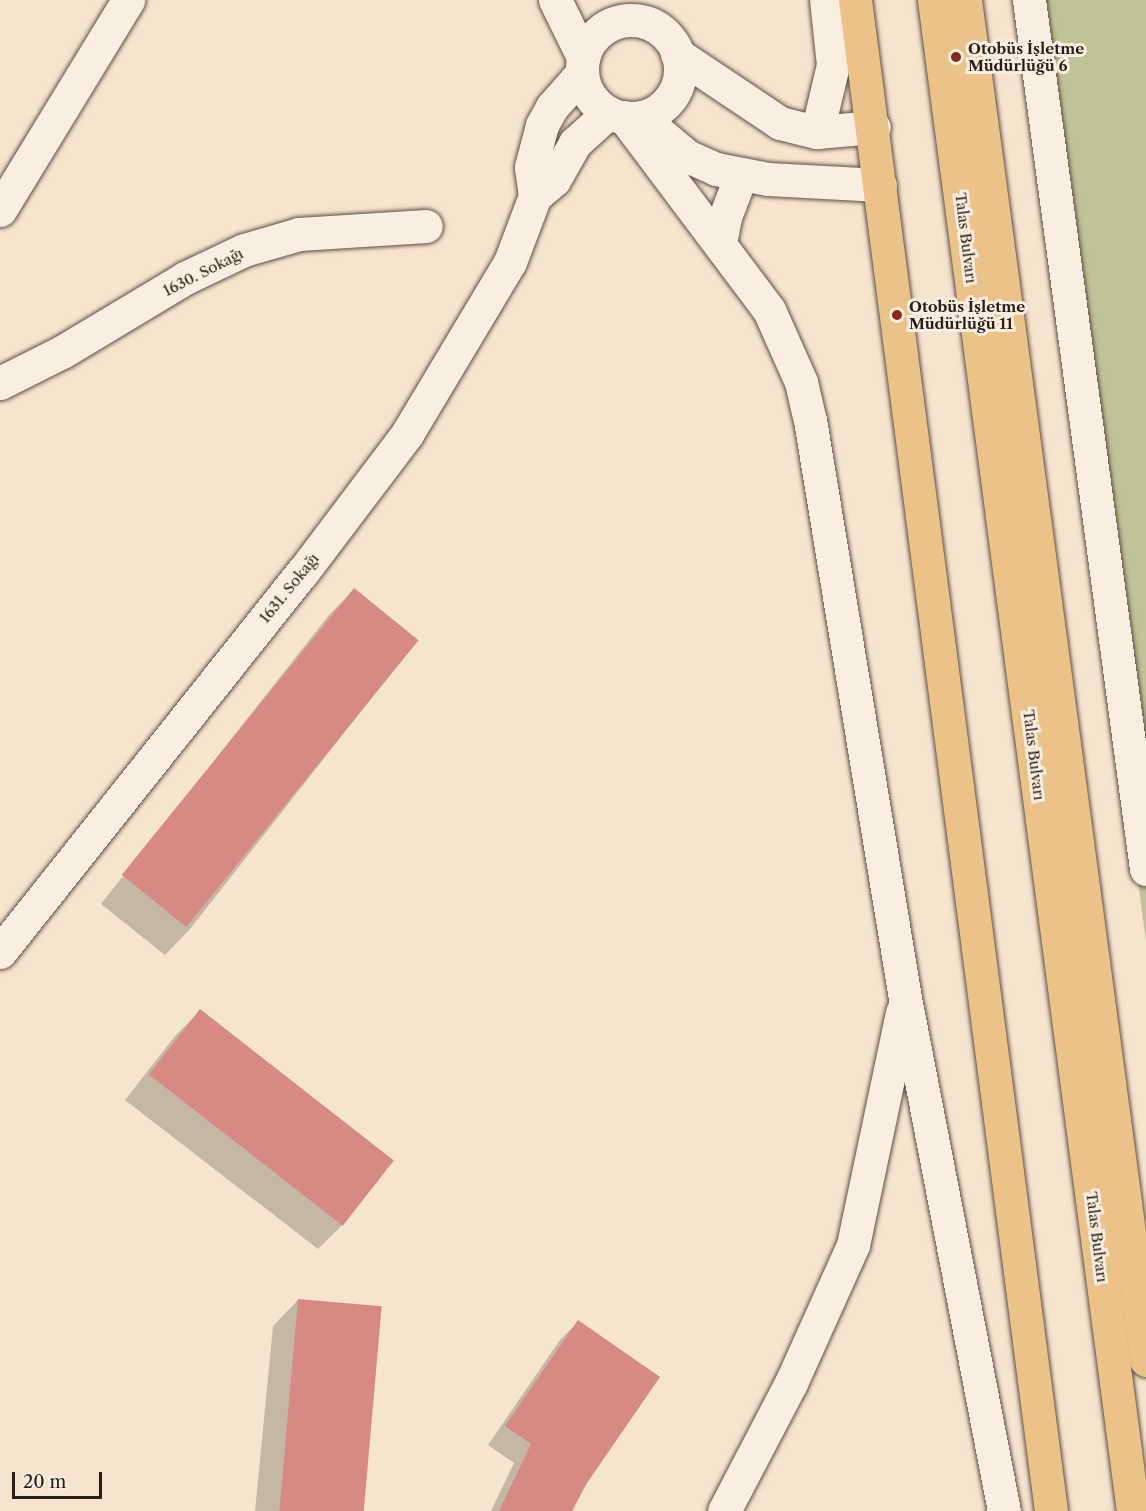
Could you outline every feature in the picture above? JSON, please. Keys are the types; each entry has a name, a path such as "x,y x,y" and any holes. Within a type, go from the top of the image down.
{"main road":[{"path":"855,0 874,127 1052,1511"},
{"name":"Talas Bulvarı","path":"934,0 1133,1511"},
{"path":"965,0 1146,1360"}],"street":[{"path":"0,210 128,0"},
{"path":"555,0 583,65 591,96 687,156 741,175 880,185"},
{"path":"817,132 833,65 826,0"},
{"path":"1029,0 1146,869"},
{"path":"583,65 600,31 629,20 634,11 659,29 677,54 765,115 817,132 874,127"},
{"path":"624,116 669,100 677,86 677,54"},
{"name":"1631. Sokağı","path":"0,952 302,573 407,434 510,262 535,196 531,166 542,125 552,107 583,65"},
{"path":"624,116 769,310 801,381 810,420 905,998 1004,1511"},
{"name":"1631. Sokağı","path":"535,196 554,180 575,143 624,116"},
{"path":"720,243 725,217 741,175"},
{"name":"1630. Sokağı","path":"0,383 62,352 204,268 244,250 299,234 426,226"},
{"path":"724,1511 791,1383 853,1245 905,998"}],"green space":[{"path":"1016,0 1146,0 1146,942 1090,519"}],"building":[{"path":"354,588 419,640 186,927 122,875"},
{"path":"200,1009 394,1160 343,1226 149,1074"},
{"path":"298,1299 382,1306 364,1511 279,1511"},
{"path":"578,1320 660,1377 587,1483 572,1511 499,1511 531,1444 505,1426"}],"place":[{"name":"Otobüs İşletme Müdürlüğü 6","path":"956,57"},
{"name":"Otobüs İşletme Müdürlüğü 11","path":"897,315"}]}
